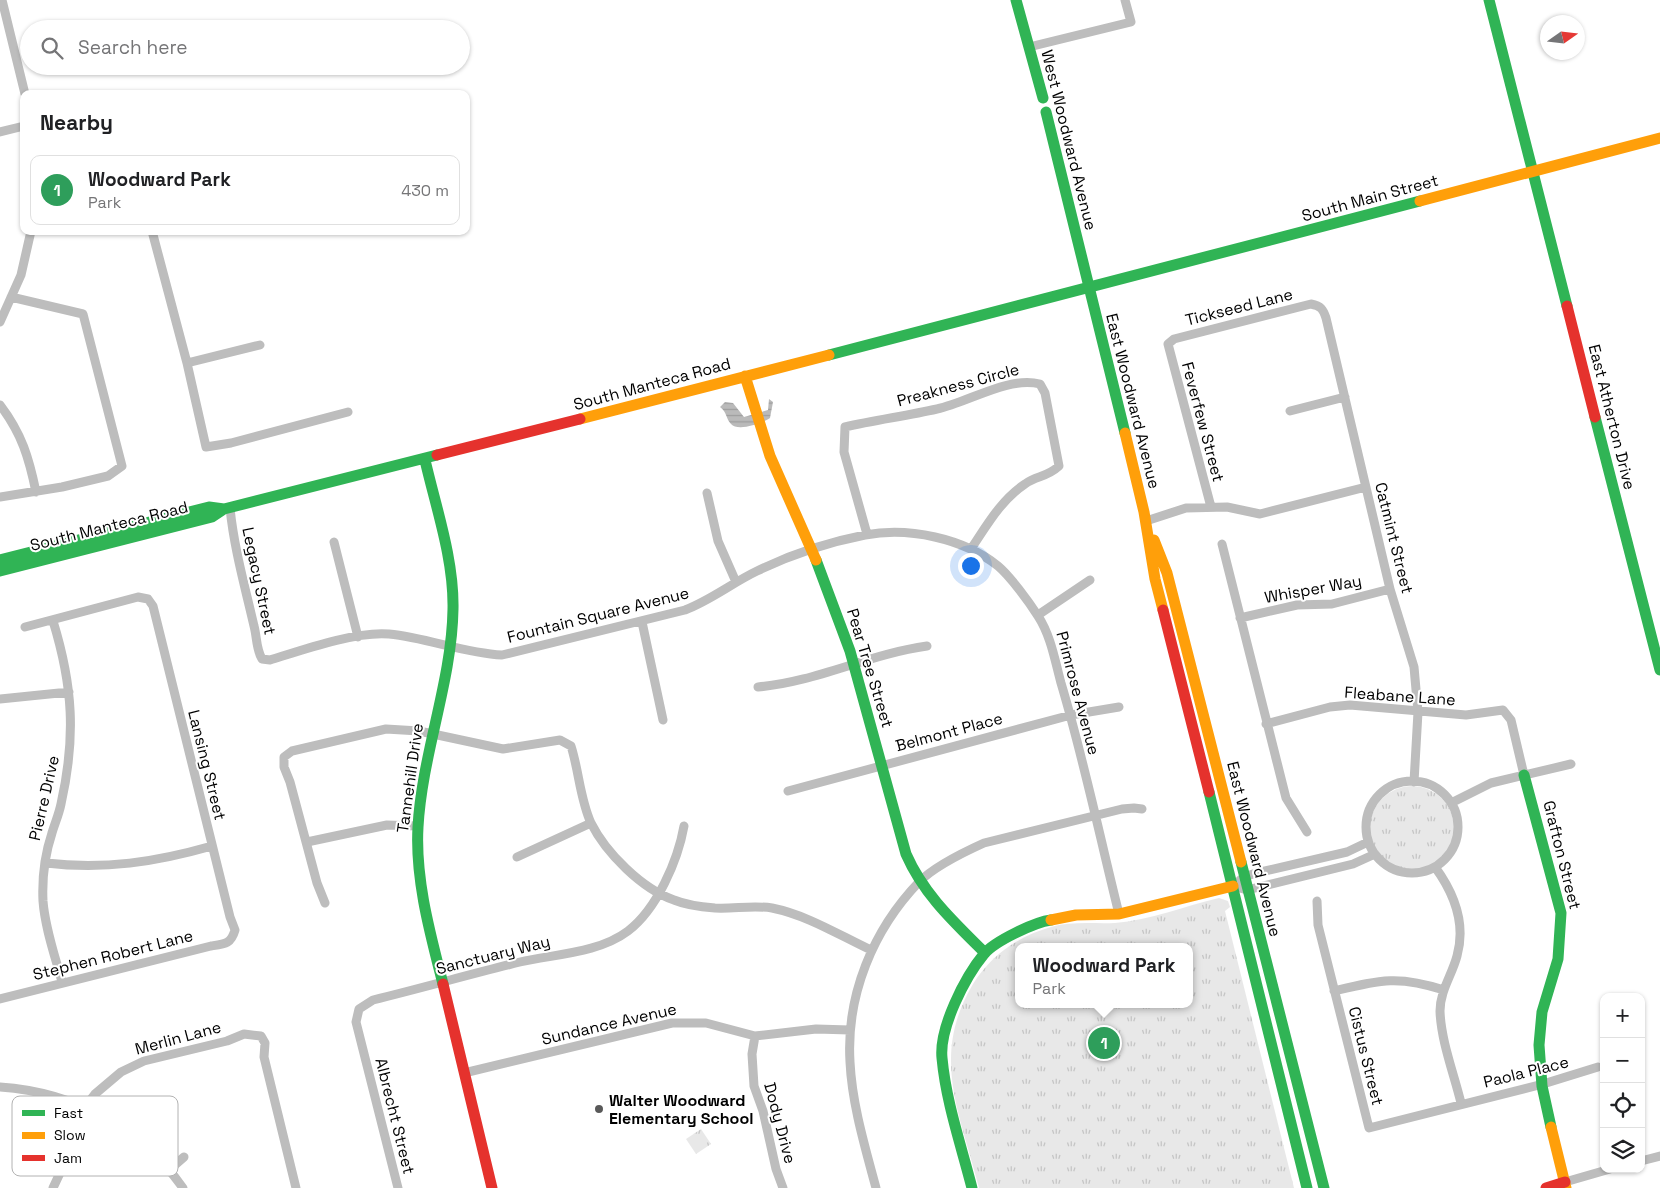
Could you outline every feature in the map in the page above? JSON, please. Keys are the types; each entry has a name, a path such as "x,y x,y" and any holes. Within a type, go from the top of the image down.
{"street":[{"path":"2,0 20,74"},
{"name":"West Woodward Avenue","path":"1016,0 1043,98 1088,288"},
{"path":"1029,47 1131,22 1125,0"},
{"name":"East Atherton Drive","path":"1489,0 1660,670"},
{"path":"20,75 24,90"},
{"path":"0,132 20,127"},
{"name":"South Main Street","path":"1088,288 1660,138"},
{"path":"0,322 21,275 30,235"},
{"path":"153,235 187,363 206,447 231,443 348,412"},
{"name":"South Manteca Road","path":"0,571 212,517 227,509 425,460 1088,288"},
{"name":"East Woodward Avenue","path":"1088,288 1146,521 1155,579 1307,1188"},
{"path":"0,497 36,492 108,476 122,466 82,314 12,297"},
{"name":"Tickseed Lane","path":"1168,344 1174,339 1311,304 1318,305"},
{"name":"Catmint Street","path":"1318,305 1323,309 1326,318 1390,589 1414,666 1418,712 1414,782"},
{"name":"Feverfew Street","path":"1168,344 1211,507"},
{"path":"187,363 260,345"},
{"name":"Pear Tree Street","path":"745,376 759,426 774,466 812,550 854,664 901,841 920,881 985,953"},
{"name":"Preakness Circle","path":"867,534 844,452 845,427 959,404 1004,386 1027,381 1040,384 1045,393 1059,466 1049,475 1026,483 998,508 971,549"},
{"path":"1290,411 1345,397"},
{"path":"0,405 15,425 28,457 36,492"},
{"name":"Tannehill Drive","path":"425,460 441,522 453,586 453,609 449,646 432,734 418,826 418,863 424,902 492,1188"},
{"path":"1146,521 1186,508 1227,507 1260,514 1366,487"},
{"path":"707,493 718,541 736,582"},
{"name":"South Manteca Road","path":"0,560 209,507 227,509"},
{"name":"Legacy Street","path":"227,509 256,633 258,652 262,659"},
{"name":"East Woodward Avenue","path":"1146,521 1167,572 1324,1188"},
{"name":"Primrose Avenue","path":"812,550 867,534 903,532 946,540 971,549 999,567 1038,615 1048,633 1071,715 1119,914"},
{"path":"334,542 358,637"},
{"path":"1222,544 1286,798 1306,832"},
{"name":"Fountain Square Avenue","path":"262,659 270,660 358,637 389,634 482,654 502,655 642,622 705,603 758,570 812,550"},
{"path":"1038,615 1090,580"},
{"name":"Whisper Way","path":"1240,618 1297,605 1332,604 1390,589"},
{"name":"Lansing Street","path":"53,620 138,597 148,598 153,606 212,846 235,930 232,939"},
{"path":"26,627 53,620"},
{"name":"Pierre Drive","path":"53,620 64,655 69,692 70,748 60,812 51,834 46,863 45,917 62,982"},
{"path":"642,622 663,720"},
{"path":"758,687 786,684 890,653 927,646"},
{"path":"0,699 69,692"},
{"name":"Fleabane Lane","path":"1266,724 1330,707 1350,706 1466,716 1503,710"},
{"name":"Belmont Place","path":"788,791 1071,715 1119,707"},
{"name":"Grafton Street","path":"1503,710 1511,720 1561,913 1562,932 1559,952 1540,1024 1538,1054 1542,1084 1566,1185"},
{"path":"325,903 317,883 290,782 284,767 284,757 292,751 386,730 419,731 503,749 560,740 567,742 571,746 584,803 591,823 601,839 624,866 659,892 674,900 714,908 762,906 775,909 803,918 871,950"},
{"path":"1451,803 1476,788 1571,764"},
{"path":"1414,782 1434,787 1451,803 1457,818 1456,840 1450,853 1435,868 1417,873 1397,872 1378,859 1368,842 1366,825 1373,802 1389,787 1414,782"},
{"path":"876,1188 853,1092 850,1062 850,1030 859,984 871,950 920,881 964,852 984,843 1122,809 1134,808 1142,810"},
{"path":"517,857 591,823"},
{"path":"307,842 387,825 418,826"},
{"name":"Sanctuary Way","path":"363,1051 356,1022 357,1012 373,1000 597,946 614,939 638,921 659,892 681,848 684,826"},
{"path":"972,1188 951,1110 942,1057 943,1040 952,1008 985,953 1010,936 1043,920 1076,915 1119,914 1233,886 1244,877 1347,852 1368,842"},
{"path":"46,863 87,867 122,865 150,862 212,846"},
{"path":"1233,886 1247,890 1353,864 1375,854"},
{"path":"1435,868 1449,886 1459,922 1457,956 1444,990 1440,1009 1443,1033 1461,1104"},
{"name":"Cistus Street","path":"1317,901 1318,925 1369,1128"},
{"name":"Stephen Robert Lane","path":"0,999 62,982 227,944 232,939"},
{"path":"1334,991 1384,979 1418,981 1444,990"},
{"name":"Sundance Avenue","path":"464,1073 672,1023 706,1023 755,1036 816,1028 850,1030"},
{"name":"Merlin Lane","path":"95,1096 107,1083 133,1066 227,1041 244,1034 256,1033 262,1036 265,1043 264,1057 296,1188"},
{"name":"Dody Drive","path":"755,1036 752,1054 754,1086 763,1111 783,1188"},
{"name":"Albrecht Street","path":"363,1051 398,1188"},
{"name":"Paola Place","path":"1369,1128 1542,1084 1598,1067"},
{"path":"0,1087 34,1090 52,1096"},
{"path":"178,1162 184,1156"},
{"path":"1645,1160 1660,1156"},
{"path":"1546,1188 1566,1185 1600,1173"},
{"name":"Merlin Lane","path":"53,1188 59,1176"},
{"path":"174,1176 183,1188"}],"green space":[{"path":"1412,786 1428,789 1442,798 1451,812 1454,828 1451,844 1442,858 1428,867 1412,870 1396,867 1382,858 1373,844 1370,828 1373,812 1382,798 1396,789"},
{"path":"1219,898 1228,901 1230,907 1225,911 1294,1188 979,1188 957,1109 951,1060 953,1036 960,1010 973,984 988,964 997,956 1017,941 1039,931 1059,925 1115,923 1154,916"},
{"path":"701,1129 711,1144 696,1154 686,1139"}],"shaded area":[{"path":"769,399 773,402 770,418 745,427 731,424 720,407 725,402 733,403 744,417 768,410"}],"traffic: fast":[{"path":"1016,0 1043,98"},
{"path":"1489,0 1567,306"},
{"path":"1046,112 1125,433"},
{"path":"829,355 1420,201"},
{"path":"1595,417 1660,670"},
{"path":"0,571 212,517 224,509 437,455"},
{"path":"425,460 444,534 453,590 448,663 425,772 418,827 421,886 443,984"},
{"path":"0,560 209,507 224,509"},
{"path":"816,560 850,651 906,854 913,869 931,895 951,919 985,953"},
{"path":"1524,775 1561,913 1558,959 1542,1012 1539,1045 1542,1086 1551,1127"},
{"path":"1209,792 1307,1188"},
{"path":"1241,862 1324,1188"},
{"path":"972,1188 954,1123 944,1074 942,1046 949,1018 969,976 989,949 1035,924 1051,920"}],"traffic: slow":[{"path":"1420,201 1660,138"},
{"path":"580,419 829,355"},
{"path":"745,376 770,456 816,560"},
{"path":"1125,433 1144,512 1155,579 1163,610"},
{"path":"1154,540 1167,573 1241,862"},
{"path":"1051,920 1076,915 1119,914 1233,886"},
{"path":"1551,1127 1566,1188"}],"traffic: jam":[{"path":"1567,306 1595,417"},
{"path":"437,455 580,419"},
{"path":"1163,610 1209,792"},
{"path":"443,984 492,1188"},
{"path":"1546,1188 1565,1182"}],"place":[{"name":"Woodward Park","path":"1104,1043"},
{"name":"Walter Woodward Elementary School","path":"599,1109"}]}
